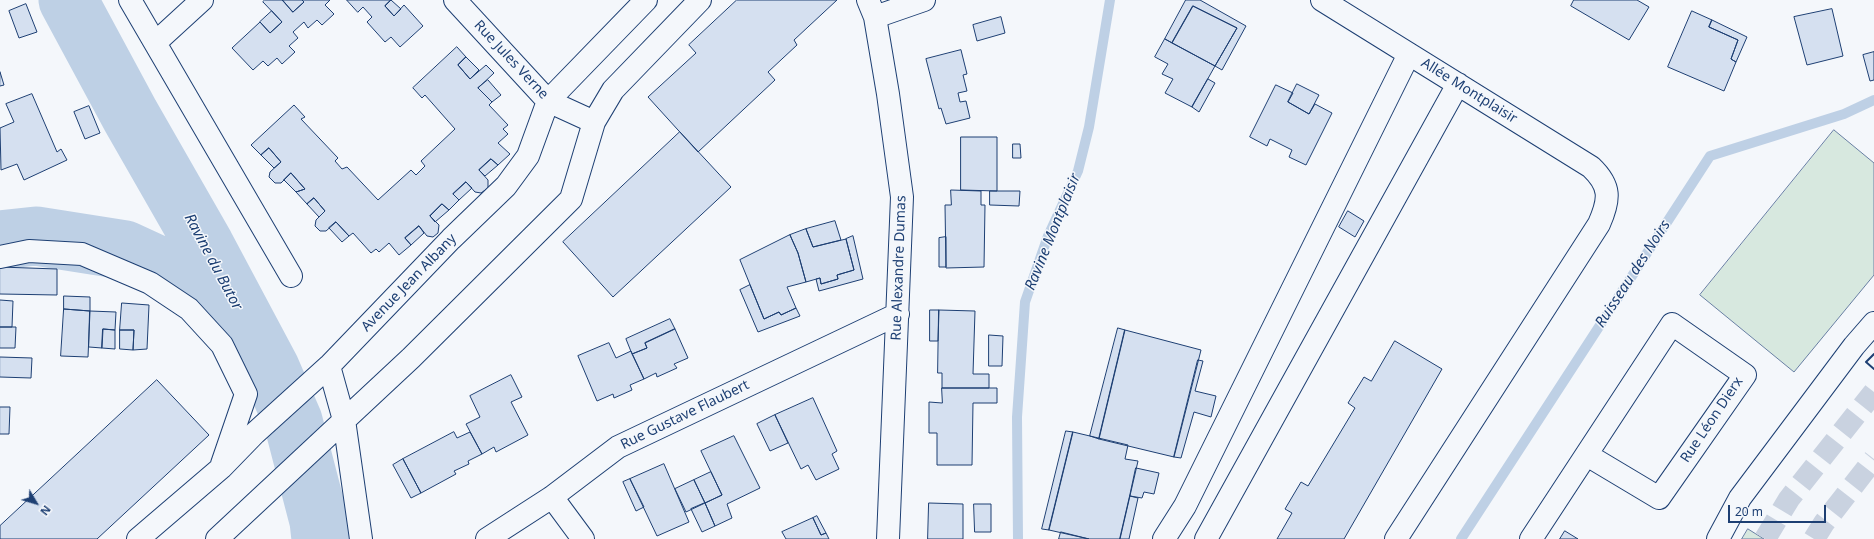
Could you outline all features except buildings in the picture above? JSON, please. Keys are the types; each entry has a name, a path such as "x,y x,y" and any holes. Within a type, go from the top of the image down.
{"street":[{"path":"130,0 291,276"},
{"path":"155,43 202,0"},
{"name":"Rue Jules Verne","path":"455,0 548,101 594,122"},
{"name":"Avenue Jean Albany","path":"138,539 221,468 255,433 322,372 451,239 506,186 528,156 548,101 646,0"},
{"path":"871,8 924,0"},
{"name":"Allée Montplaisir","path":"1322,0 1591,167 1601,177 1607,191 1607,206 1599,224 1396,539"},
{"path":"217,539 275,486 572,199 594,122 613,90 688,4"},
{"name":"Rue Alexandre Dumas","path":"871,8 888,94 902,197 888,539"},
{"path":"1164,539 1186,506 1408,54"},
{"path":"1206,539 1458,84"},
{"path":"0,257 29,251 82,254 150,283 189,309 222,345 246,394 221,468"},
{"name":"Rue Gustave Flaubert","path":"487,539 552,497 618,447 898,314"},
{"path":"1718,539 1740,498 1854,346 1874,323"},
{"name":"Rue Léon Dierx","path":"1531,539 1672,324 1746,375 1659,498 1587,455"},
{"path":"322,372 338,425 361,539"},
{"path":"552,497 583,539"}],"shaded area":[{"path":"1834,130 1874,163 1874,275 1794,372 1700,295"},
{"path":"1748,529 1764,539 1742,539"}],"waterway":[{"name":"Ravine du Butor","path":"68,0 130,115 205,246 270,368 293,421 319,521 321,539"},
{"name":"Ravine Montplaisir","path":"1018,539 1017,417 1025,302 1048,236 1078,171 1089,127 1110,0"},
{"name":"Ruisseau des Noirs","path":"1461,539 1710,156 1844,114 1874,100"},
{"path":"0,240 36,236 125,250 214,291 235,320"}],"tunnel":[{"path":"1765,539 1789,499 1874,392"},
{"path":"1814,539 1824,523 1874,459"}],"wall":[{"path":"1874,354 1866,362 1874,369"}]}
